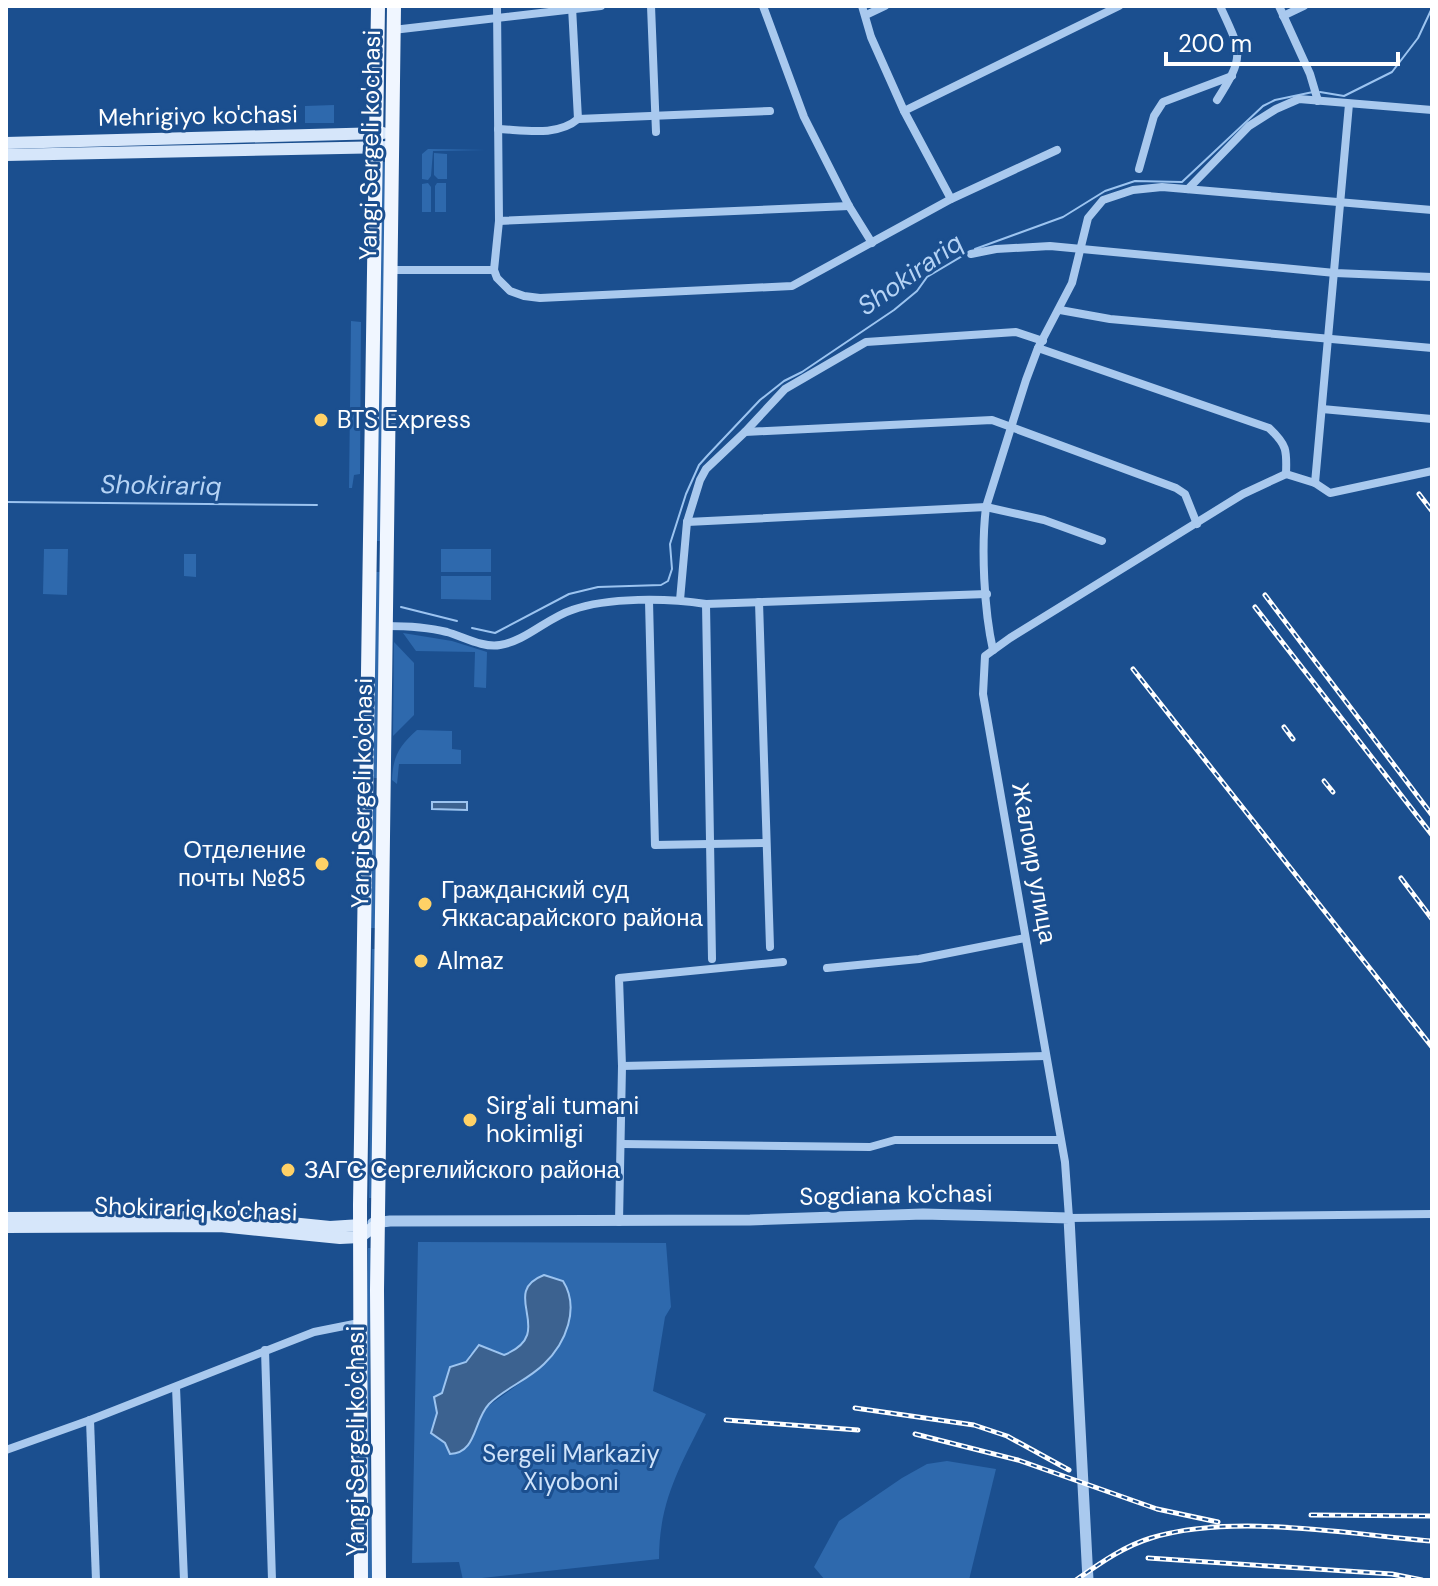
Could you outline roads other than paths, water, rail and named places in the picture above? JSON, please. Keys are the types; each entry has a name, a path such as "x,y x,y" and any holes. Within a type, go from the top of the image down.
{"main road":[{"name":"Yangi Sergeli ko'chasi","path":"378,6 390,270 377,1305 379,1580"},
{"name":"Yangi Sergeli ko'chasi","path":"361,1580 359,1323 369,555 384,140 394,6"},
{"name":"Mehrigiyo ko'chasi","path":"6,143 384,140"},
{"name":"Mehrigiyo ko'chasi","path":"6,155 384,140"},
{"path":"369,555 387,554"},
{"path":"366,786 384,787"},
{"path":"364,946 381,947"},
{"name":"Shokirariq ko'chasi","path":"6,1218 231,1217 360,1231"},
{"path":"360,1231 379,1223"},
{"name":"Shokirariq ko'chasi","path":"6,1227 220,1226 329,1237 360,1231"}],"street":[{"path":"497,6 499,221 494,270 497,278 510,291 524,296 540,298 792,286 951,199 1057,150"},
{"path":"393,30 601,6"},
{"path":"651,6 656,132"},
{"path":"763,6 804,117 849,206 872,243"},
{"path":"885,6 864,10 871,37 904,111 951,199"},
{"path":"904,111 1119,6"},
{"path":"1217,100 1239,61 1238,43 1220,6"},
{"path":"1279,6 1316,94"},
{"path":"1283,16 1304,6"},
{"path":"572,8 578,119"},
{"path":"1139,169 1154,116 1163,102 1232,76"},
{"path":"1188,189 1249,126 1299,99 1316,94 1349,104 1432,110"},
{"path":"1315,483 1349,104"},
{"path":"498,129 551,131 578,119 770,111"},
{"path":"1432,210 1162,187 1133,190 1103,200 1088,218 1072,283 1040,344 986,507 983,527 988,626 993,650 1243,494 1286,474 1315,483 1330,493 1432,471"},
{"path":"499,221 849,206"},
{"path":"971,254 996,249 1050,246 1335,273 1432,277"},
{"path":"390,270 494,270"},
{"path":"1060,310 1110,319 1432,348"},
{"path":"680,600 687,522 695,492 706,469 785,389 866,342 1016,332 1040,344 1269,428 1281,439 1287,451 1286,474"},
{"path":"1322,409 1432,419"},
{"path":"745,432 992,420 1176,488 1185,494 1197,524"},
{"path":"687,522 986,507 1044,520 1102,541"},
{"path":"386,626 444,632 485,645 499,645 511,642 572,609 649,601 680,600 706,604 987,594"},
{"path":"649,601 655,845 766,843"},
{"path":"759,602 770,947"},
{"path":"706,604 712,959"},
{"name":"Жалоир улица","path":"993,650 985,656 983,704 1065,1162 1088,1580"},
{"path":"827,968 919,959 1025,938"},
{"path":"619,1222 622,1066 619,978 783,962"},
{"path":"622,1066 1046,1056"},
{"path":"622,1144 870,1147 895,1140 1059,1140"},
{"name":"Sogdiana ko'chasi","path":"379,1223 619,1222 923,1214 1069,1218 1432,1214"},
{"path":"6,1450 314,1332 359,1323"},
{"path":"265,1350 272,1580"},
{"path":"176,1387 184,1580"},
{"path":"90,1420 96,1580"}],"waterway":[{"name":"Shokirariq","path":"1320,92 1344,96 1392,72 1418,38 1432,8"},
{"name":"Shokirariq","path":"975,249 1063,217 1105,191 1135,181 1182,182 1263,106 1275,100 1313,92"},
{"name":"Shokirariq","path":"472,628 495,633 569,594 598,587 661,585 668,581 672,569 670,544 686,494 699,465 708,455 760,400 784,381 894,310 917,291 927,277 969,252"},
{"name":"Shokirariq","path":"6,502 317,505"},
{"name":"Shokirariq","path":"401,607 457,621"}],"railway":[{"path":"1419,494 1432,511"},
{"path":"1265,595 1432,815"},
{"path":"1255,607 1432,835"},
{"path":"1133,669 1432,1047"},
{"path":"1284,727 1293,739"},
{"path":"1324,781 1333,792"},
{"path":"1401,878 1432,919"},
{"path":"855,1408 974,1425 1007,1436 1069,1470"},
{"path":"726,1420 858,1430"},
{"path":"915,1434 1018,1460 1157,1509 1218,1522"},
{"path":"1311,1515 1432,1516"},
{"path":"1076,1580 1112,1556 1151,1538 1217,1527 1327,1530 1432,1541"},
{"path":"1148,1558 1392,1574 1422,1580"}],"place":[{"name":"BTS Express","path":"321,420"},
{"name":"Отделение почты №85","path":"322,864"},
{"name":"Гражданский суд Яккасарайского района","path":"425,904"},
{"name":"Almaz","path":"421,961"},
{"name":"Sirg'ali tumani hokimligi","path":"470,1120"},
{"name":"ЗАГС Сергелийского района","path":"288,1170"}],"park label":[{"name":"Sergeli Markaziy Xiyoboni","path":"571,1468"}]}
